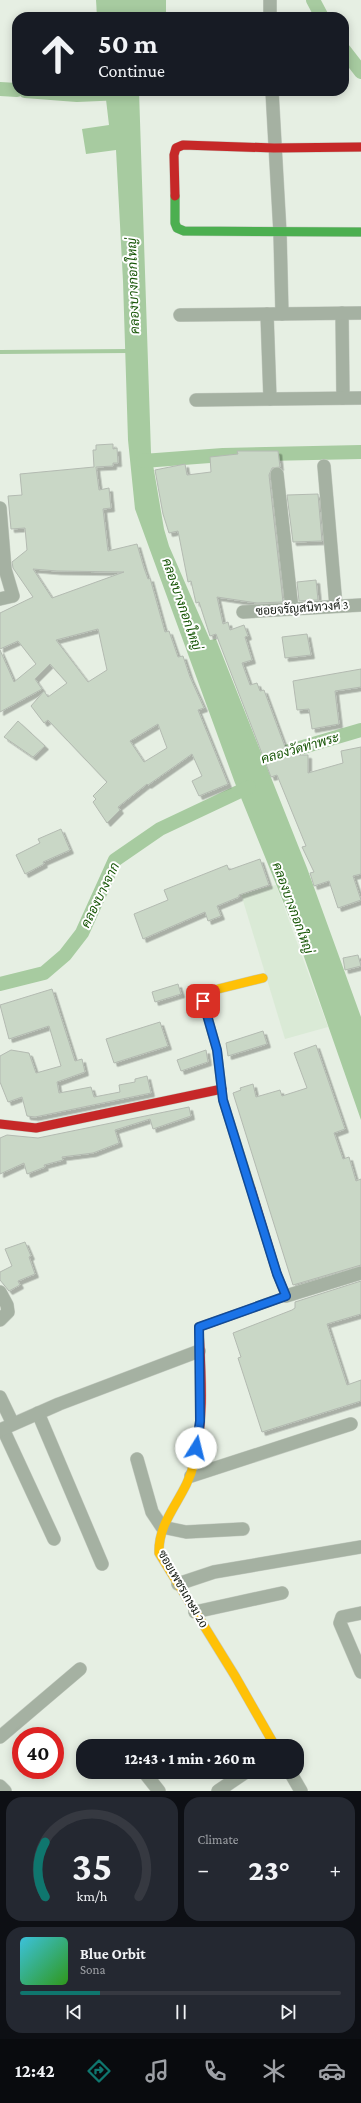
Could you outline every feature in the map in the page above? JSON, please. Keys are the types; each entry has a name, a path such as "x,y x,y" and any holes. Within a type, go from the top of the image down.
{"street":[{"path":"270,0 270,12"},
{"path":"272,96 280,233 282,314"},
{"path":"361,147 274,148 183,145 176,148 174,155 175,223 177,228 184,231 280,233 361,232"},
{"path":"342,313 344,398"},
{"path":"180,314 361,313"},
{"path":"267,314 270,399"},
{"path":"196,400 361,398"},
{"path":"324,466 336,606"},
{"path":"277,474 292,609"},
{"path":"0,508 5,569 13,596 0,599"},
{"name":"ซอยจรัญสนิทวงศ์ 3","path":"243,612 361,605"},
{"path":"263,978 210,991 205,996 203,1001 217,1050 223,1100 272,1260 286,1296 361,1273"},
{"path":"0,1124 36,1128 222,1089"},
{"path":"0,1292 7,1305 8,1312 0,1320"},
{"name":"ซอยเพชรเกษม 20","path":"271,1739 159,1553 158,1545 162,1527 182,1496 191,1476 200,1421 199,1327 286,1296"},
{"path":"5,1428 38,1413 199,1351"},
{"path":"0,1397 5,1428 54,1539"},
{"path":"38,1413 102,1564"},
{"path":"191,1476 351,1424"},
{"path":"137,1459 152,1512 162,1527 186,1532 243,1529"},
{"path":"178,1584 214,1572 361,1547"},
{"path":"195,1612 282,1593"},
{"path":"361,1613 342,1617 340,1623 361,1672"},
{"path":"0,1737 80,1669"},
{"path":"150,1779 159,1791"},
{"path":"218,1791 236,1779"},
{"path":"294,1779 302,1791"},
{"path":"0,1786 5,1791"}],"shaded area":[{"path":"276,885 328,1027 285,1039 241,894"}],"water":[{"path":"96,0 166,0 166,12 97,12"},
{"name":"คลองบางกอกใหญ่","path":"106,96 139,96 151,453 164,529 169,546 210,640 216,639 307,868 361,1017 361,1120 295,931 235,783 135,509 128,440 123,281 116,150 86,154 82,129 109,125"}],"building":[{"path":"113,444 113,449 117,448 118,463 113,463 113,466 96,467 99,490 109,488 111,508 103,509 108,551 137,544 148,579 150,578 165,632 169,631 178,657 183,656 190,677 204,708 198,710 228,784 199,796 192,781 202,776 192,754 148,785 147,784 118,807 120,810 107,823 93,802 96,799 93,796 107,782 48,720 44,723 31,706 44,691 48,697 67,683 50,664 35,679 42,689 0,712 0,650 14,682 36,664 18,641 0,649 0,613 33,597 13,568 12,562 27,550 25,528 11,529 8,496 22,495 20,474 94,467 93,450 96,450 96,445","holes":["33,569 57,571 124,572 52,598","98,629 107,670 88,682 56,640","158,724 167,748 144,762 130,741"]},
{"path":"237,451 278,451 280,467 272,468 269,475 283,602 257,603 217,597 223,624 228,622 230,630 244,625 248,636 245,637 252,660 242,663 250,685 257,683 260,691 264,690 288,755 308,755 308,773 343,763 341,751 361,747 361,874 353,876 361,900 338,908 329,881 314,886 310,873 314,872 302,847 306,846 277,775 271,777 216,634 210,636 199,602 196,603 191,581 188,582 178,531 169,533 163,514 155,470 185,464 187,475 211,472 210,457 238,454"},
{"path":"318,494 322,541 293,542 287,495"},
{"path":"316,580 318,600 299,601 297,582"},
{"path":"307,634 311,655 285,658 282,637"},
{"path":"361,669 361,687 335,691 339,724 312,729 309,709 297,710 293,681"},
{"path":"18,721 45,746 33,757 4,737"},
{"path":"61,829 70,850 43,862 44,864 25,874 16,855 40,843 38,839"},
{"path":"260,859 269,885 239,895 239,897 217,906 221,916 208,921 205,912 143,939 134,914 168,900 164,890 227,865 229,870"},
{"path":"358,955 361,966 345,970 343,958"},
{"path":"178,984 181,994 155,1002 152,992"},
{"path":"52,989 75,1061 82,1059 85,1072 57,1082 59,1093 91,1087 94,1097 120,1092 119,1085 135,1082 135,1079 147,1076 151,1093 35,1117 27,1116 22,1097 8,1102 0,1082 0,1056 11,1050 29,1053 36,1073 61,1066 49,1026 9,1039 0,1005"},
{"path":"160,1022 168,1046 114,1063 106,1039"},
{"path":"263,1031 267,1044 228,1056 226,1043"},
{"path":"316,1045 345,1129 334,1133 343,1159 349,1157 356,1181 361,1179 361,1265 293,1285 233,1093 241,1090 240,1088 253,1084 256,1097 280,1090 282,1096 307,1088 294,1053"},
{"path":"206,1050 208,1062 181,1071 177,1060"},
{"path":"189,1107 191,1116 153,1129 150,1119 115,1130 119,1143 93,1153 62,1157 63,1160 44,1165 45,1167 27,1174 24,1163 0,1174 0,1138 7,1135 38,1138"},
{"path":"25,1242 31,1256 29,1257 35,1274 18,1281 20,1285 9,1291 0,1280 0,1272 12,1266 5,1249"},
{"path":"361,1281 361,1314 327,1324 347,1385 361,1380 361,1401 262,1432 238,1358 241,1357 233,1333 292,1310 295,1308 295,1302"}],"waterway":[{"path":"313,0 319,12"},
{"path":"349,56 361,72"},
{"path":"0,89 12,90"},
{"path":"0,352 129,351"},
{"path":"143,461 223,455 361,452"},
{"name":"คลองวัดท่าพระ","path":"269,757 361,730"},
{"name":"คลองบางจาก","path":"0,984 44,973 65,955 82,933 115,860 160,829 249,787"}],"traffic: fast":[{"path":"175,196 175,223 177,228 184,231 361,232"}],"traffic: slow":[{"path":"251,1189 223,1100 217,1050 203,1001 210,991 263,978"},
{"path":"194,1463 185,1487 163,1529 159,1553 235,1676 271,1739"}],"traffic: jam":[{"path":"175,196 174,155 176,148 183,145 274,148 361,147"},
{"path":"0,1124 36,1128 222,1089"},
{"path":"194,1463 200,1430 201,1412 199,1327 286,1296 277,1274 251,1189"}],"route":[{"path":"196,1448 200,1421 199,1327 286,1296 277,1274 223,1100 217,1050 203,1001"}]}
